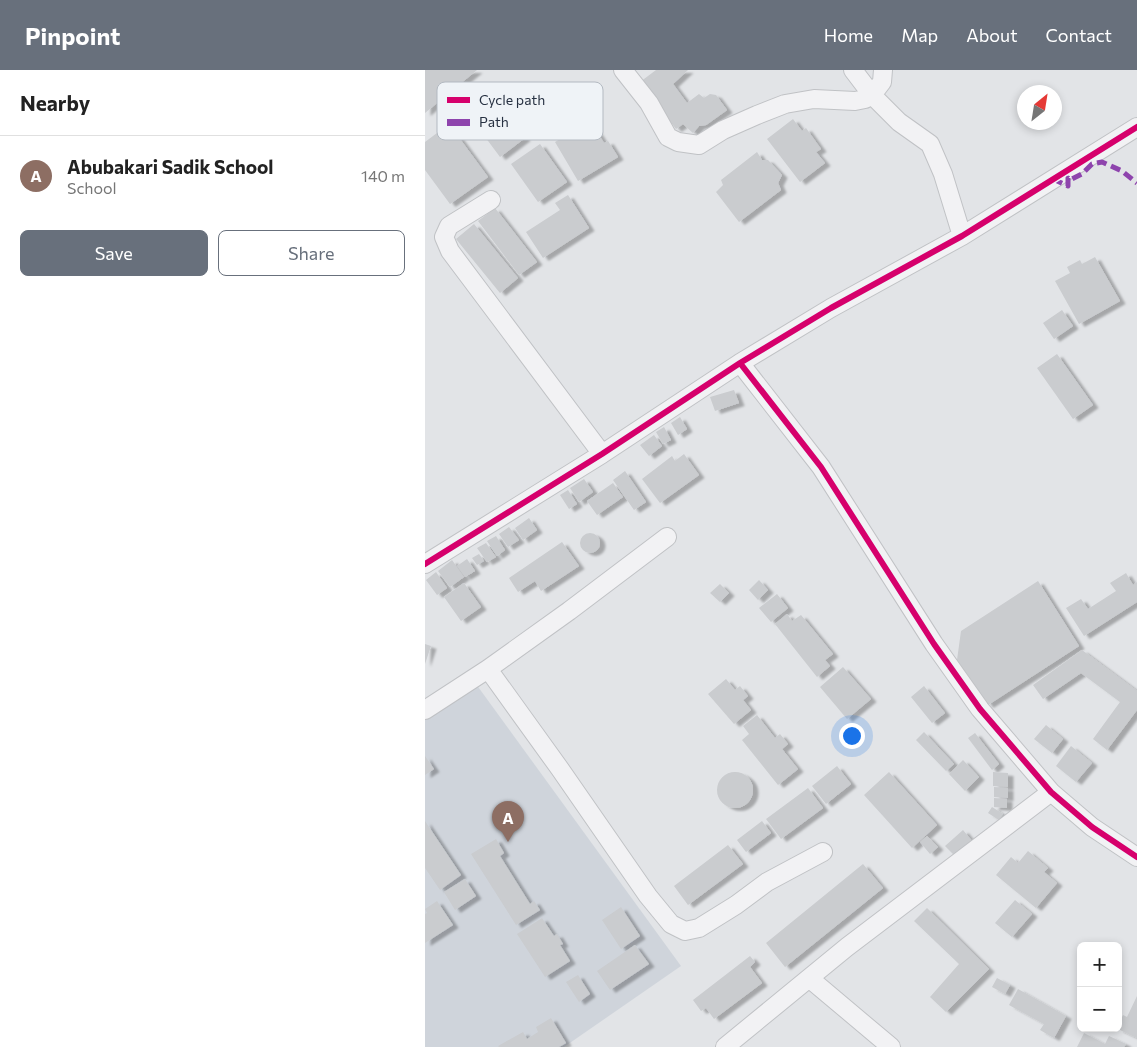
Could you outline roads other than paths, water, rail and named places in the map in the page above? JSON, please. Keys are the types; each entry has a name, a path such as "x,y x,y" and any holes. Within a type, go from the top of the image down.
{"street":[{"path":"623,70 649,103 668,137 678,142 699,144 723,130 785,104 814,99 855,101 865,99 872,95 882,82 883,70"},
{"path":"853,70 872,95 899,122 930,144 943,174 963,236"},
{"path":"425,564 602,454 741,363 831,308 963,236 1137,127"},
{"path":"491,200 449,226 444,237 450,251 602,454"},
{"path":"741,363 821,467 934,644 980,709 1051,792 1092,827 1137,857"},
{"path":"425,710 488,669 667,537"},
{"path":"488,669 648,896 671,924 685,931 699,928 736,905 767,882 823,852"},
{"path":"725,1047 855,941 1051,792"},
{"path":"809,978 891,1047"}],"place":[{"name":"Abubakari Sadik School","path":"508,842"}]}
